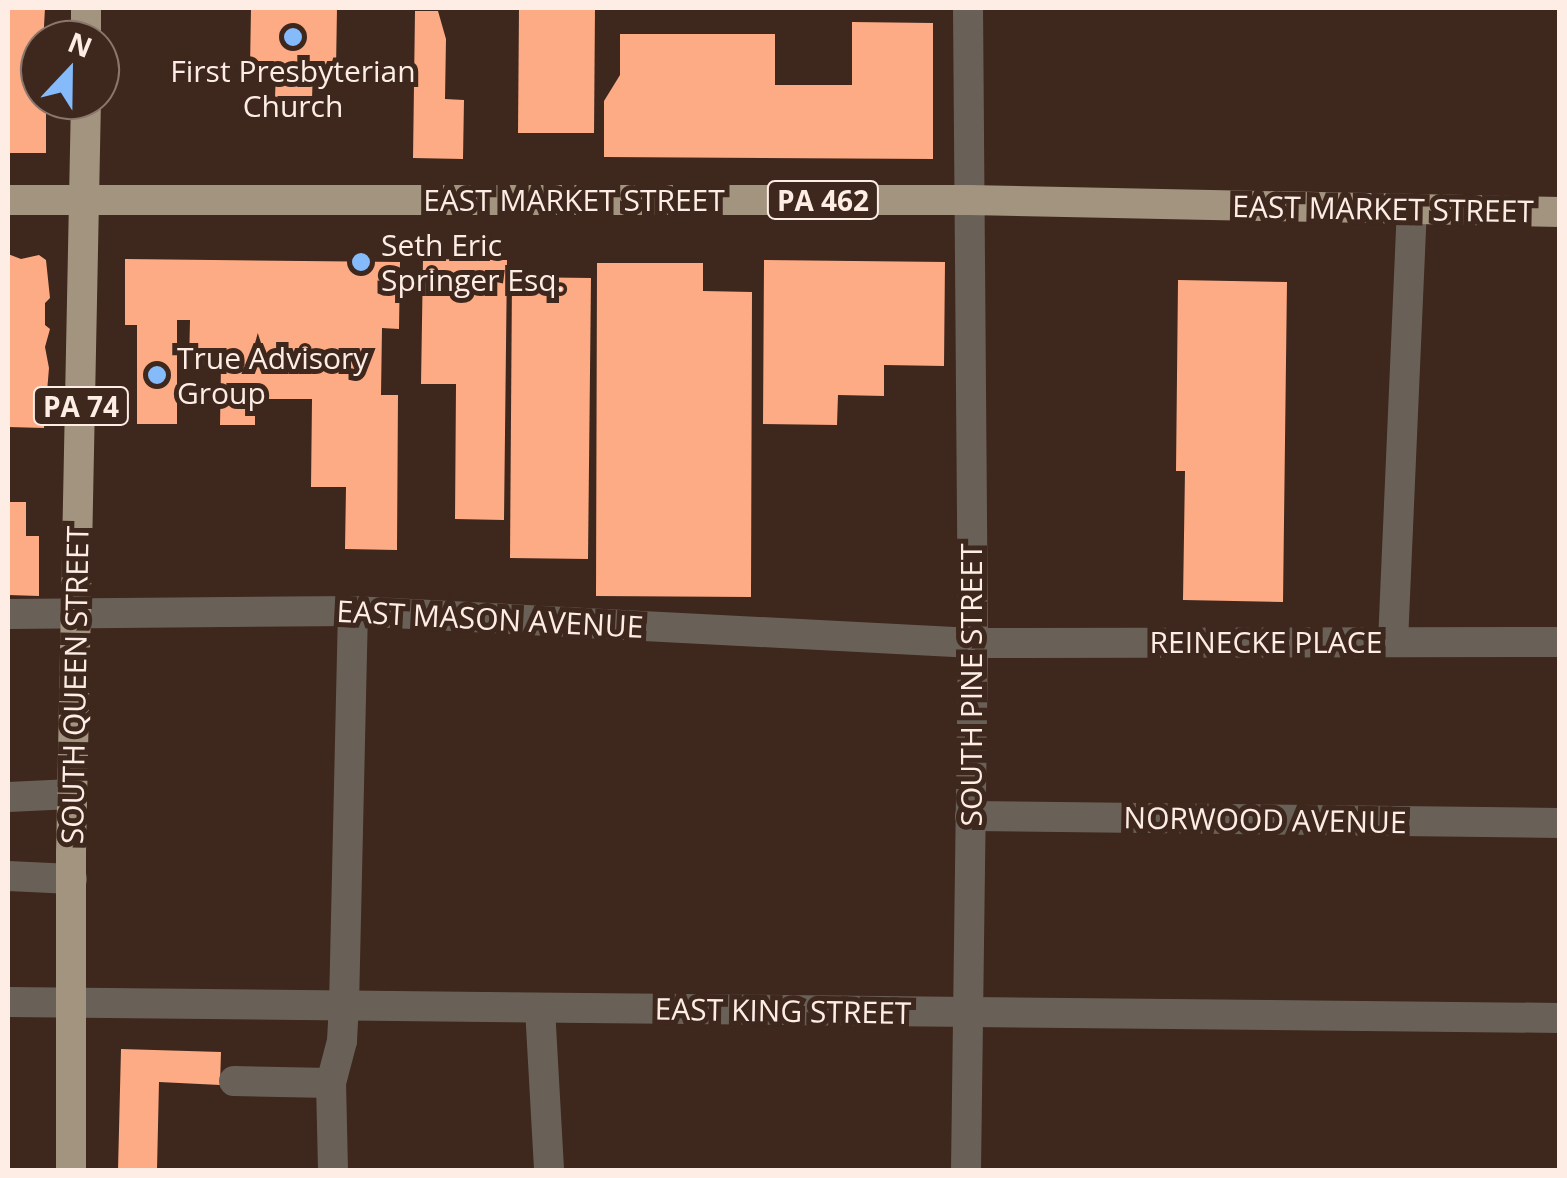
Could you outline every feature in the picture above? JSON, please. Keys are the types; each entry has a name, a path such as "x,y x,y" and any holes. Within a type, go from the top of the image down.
{"main road":[{"name":"PA 74","path":"86,120 86,199"},
{"name":"SOUTH QUEEN STREET","path":"71,1170 72,794 86,199"},
{"name":"EAST MARKET STREET","path":"8,200 969,200 1560,212"}],"street":[{"name":"SOUTH PINE STREET","path":"966,1170 972,642 968,8"},
{"path":"1393,642 1412,210"},
{"name":"EAST MASON AVENUE","path":"8,614 354,610 972,642"},
{"path":"333,1170 331,1082 342,1041 344,1006 354,610"},
{"name":"REINECKE PLACE","path":"972,642 1560,642"},
{"path":"8,798 72,794"},
{"name":"NORWOOD AVENUE","path":"970,816 1560,823"},
{"path":"8,876 72,879"},
{"name":"EAST KING STREET","path":"8,1002 1560,1018"},
{"path":"540,1008 549,1170"},
{"path":"234,1081 331,1082"}],"building":[{"path":"8,8 45,8 44,20 20,20 20,120 46,120 46,153 8,153"},
{"name":"First Presbyterian Church","path":"251,8 337,8 336,69 313,69 312,99 275,98 276,68 250,67"},
{"path":"519,8 595,8 594,133 518,133"},
{"path":"415,11 438,11 446,39 445,99 464,100 463,159 413,158"},
{"path":"852,22 933,23 933,159 604,157 604,101 620,75 620,34 775,34 775,85 852,85"},
{"path":"8,254 21,259 39,255 46,260 50,298 45,303 45,325 50,329 45,347 49,368 44,428 8,427"},
{"path":"125,259 400,262 399,329 382,328 381,395 398,395 397,550 345,549 346,487 311,487 312,399 255,399 255,425 220,425 221,365 189,364 190,320 177,320 177,424 137,424 137,325 125,325"},
{"path":"423,259 507,260 504,520 455,519 456,384 421,384"},
{"path":"764,260 945,262 944,366 884,365 884,396 838,395 837,425 763,424"},
{"path":"597,263 703,263 703,291 752,292 751,597 596,596"},
{"path":"512,277 591,278 588,559 510,558"},
{"path":"1178,280 1287,282 1283,602 1183,600 1185,471 1176,471"},
{"path":"8,502 26,502 26,536 39,536 39,596 8,595"},
{"path":"121,1049 221,1052 220,1085 159,1082 157,1170 118,1170"}],"place":[{"name":"First Presbyterian Church","path":"293,37"},
{"name":"Seth Eric Springer Esq.","path":"361,262"},
{"name":"True Advisory Group","path":"157,375"}]}
